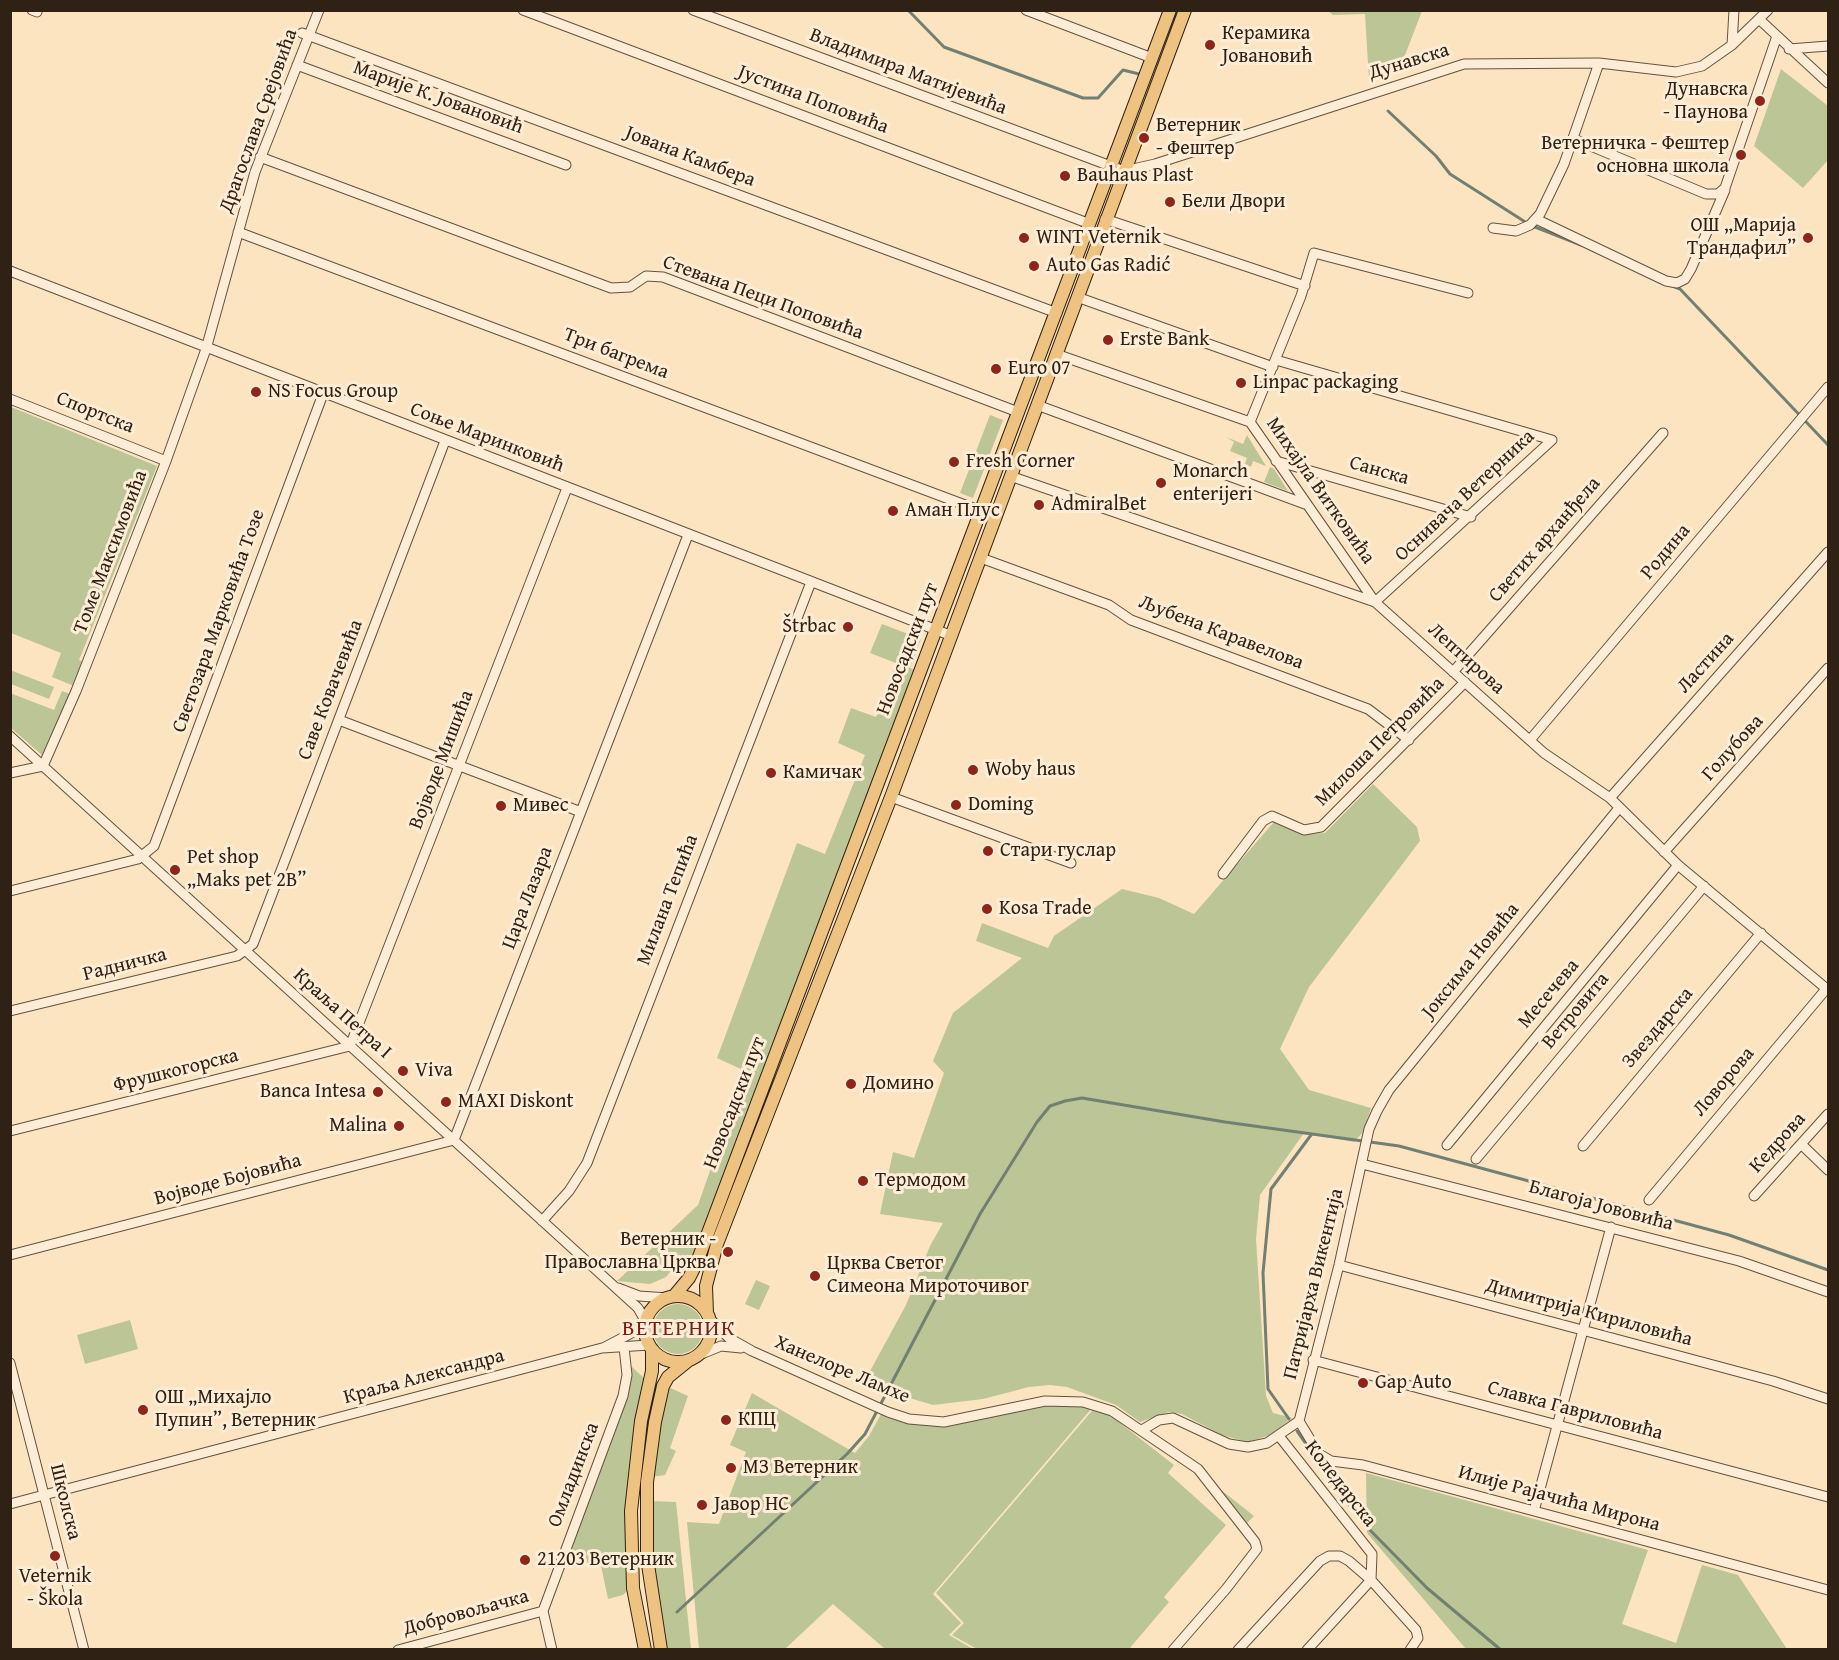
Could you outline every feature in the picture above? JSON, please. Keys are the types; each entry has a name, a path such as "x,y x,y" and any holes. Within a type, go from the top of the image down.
{"main road":[{"name":"Новосадски пут","path":"670,1297 689,1278 697,1262 1170,10"},
{"name":"Новосадски пут","path":"708,1316 706,1286 717,1244 891,797 1105,219 1185,10"},
{"path":"645,1650 634,1599 632,1511 640,1421 652,1371 651,1347 645,1324 653,1307 670,1297 695,1301 708,1316 710,1335 694,1357 668,1377 663,1386 654,1422 646,1482 646,1540 649,1587 661,1650"},
{"path":"651,1347 666,1360 694,1357"}],"street":[{"name":"Драгослава Срејовића","path":"206,349 260,157 297,65 306,33 319,10"},
{"name":"Јустина Поповића","path":"523,10 1090,224"},
{"name":"Владимира Матијевића","path":"693,10 1124,171"},
{"path":"1026,10 1152,58"},
{"path":"1732,45 1734,10"},
{"name":"Дунавска","path":"1124,171 1155,164 1464,64 1599,63 1676,72 1702,66 1732,45 1768,10"},
{"path":"1760,20 1828,83"},
{"name":"Јована Камбера","path":"306,33 1057,314"},
{"path":"1536,219 1666,281 1677,283 1685,279 1725,188 1776,36"},
{"path":"1789,49 1828,46"},
{"path":"1493,228 1516,231 1530,225 1536,219 1552,192 1574,139 1599,63"},
{"name":"Марије К. Јовановић","path":"297,65 566,165"},
{"path":"1574,139 1706,194 1718,194 1725,188"},
{"name":"Стевана Пеци Поповића","path":"260,157 611,288 630,286 646,276 663,277 1018,412"},
{"path":"1105,219 1305,286"},
{"name":"Три багрема","path":"238,232 981,511"},
{"path":"1250,422 1305,286 1314,253 1468,292"},
{"name":"Соње Маринковић","path":"12,275 952,636"},
{"path":"1077,297 1274,364"},
{"name":"Томе Максимовића","path":"44,766 76,692 166,461 206,349"},
{"name":"Михајла Витковића","path":"1056,354 1250,422 1375,602"},
{"name":"Оснивача Ветерника","path":"1274,364 1552,440 1375,602"},
{"name":"Родина","path":"1530,740 1828,387"},
{"name":"Светозара Марковића Тозе","path":"144,856 154,846 323,394"},
{"name":"Спортска","path":"10,399 166,461"},
{"path":"1037,405 1305,504"},
{"name":"Светих арханђела","path":"1453,672 1663,433"},
{"name":"Саве Ковачевића","path":"247,950 253,944 445,441"},
{"name":"Санска","path":"1276,461 1471,516"},
{"name":"Лептирова","path":"1010,476 1375,602 1544,753 1610,798 1678,865 1828,989"},
{"name":"Војводе Мишића","path":"350,1046 567,488"},
{"name":"Цара Лазара","path":"454,1140 688,535"},
{"name":"Ластина","path":"1610,798 1828,552"},
{"name":"Љубена Каравелова","path":"981,558 1109,605 1131,620 1368,709 1409,740"},
{"name":"Милана Тепића","path":"542,1221 569,1191 587,1163 811,582"},
{"name":"Голубова","path":"1664,852 1828,668"},
{"name":"Милоша Петровића","path":"1223,873 1263,821 1272,816 1304,830 1321,827 1465,682"},
{"path":"339,720 581,812"},
{"name":"Краља Петра I","path":"10,736 247,950 610,1285 638,1308 645,1324"},
{"path":"10,773 44,766"},
{"path":"891,797 1071,863"},
{"name":"Јоксима Новића","path":"1367,1142 1377,1110 1389,1090 1619,808"},
{"path":"10,891 144,856"},
{"name":"Месечева","path":"1447,1145 1678,865"},
{"name":"Ветровита","path":"1476,1159 1704,886"},
{"name":"Звездарска","path":"1583,1146 1761,933"},
{"name":"Радничка","path":"10,1011 237,956 247,950"},
{"name":"Ловорова","path":"1649,1200 1828,989"},
{"name":"Фрушкогорска","path":"10,1131 350,1046"},
{"name":"Кедрова","path":"1754,1196 1828,1114"},
{"name":"Војводе Бојовића","path":"10,1255 454,1140"},
{"name":"Патријарха Викентија","path":"1299,1421 1313,1360 1340,1265 1367,1142"},
{"path":"1801,1144 1828,1170"},
{"name":"Благоја Јововића","path":"1362,1164 1739,1261 1828,1292"},
{"path":"1534,1511 1611,1227"},
{"name":"Димитрија Кириловића","path":"1340,1265 1773,1381 1828,1399"},
{"path":"610,1285 639,1296 670,1297"},
{"name":"Ханелоре Ламхе","path":"708,1316 729,1338 752,1351 909,1419 944,1422 1045,1401 1083,1402 1112,1411 1198,1469 1255,1542 1257,1549 1173,1650"},
{"path":"602,1348 645,1324"},
{"name":"Ханелоре Ламхе","path":"694,1357 727,1346 752,1351"},
{"name":"Омладинска","path":"543,1611 623,1396 627,1376 624,1347"},
{"path":"602,1348 651,1347"},
{"name":"Краља Александра","path":"10,1504 602,1348"},
{"name":"Славка Гавриловића","path":"1313,1360 1828,1497"},
{"name":"Школска","path":"10,1363 84,1650"},
{"path":"1142,1430 1159,1420 1173,1418 1238,1447 1258,1446 1280,1436 1299,1421"},
{"name":"Илије Рајачића Мирона","path":"1299,1421 1325,1459 1363,1465 1828,1590"},
{"name":"Коледарска","path":"1280,1436 1372,1554"},
{"path":"1357,1568 1369,1562 1372,1554"},
{"path":"1307,1650 1371,1580 1372,1554"},
{"path":"1238,1650 1320,1561 1329,1556 1340,1556 1357,1568 1371,1580 1416,1630 1418,1638 1410,1650"},
{"path":"543,1611 552,1650"},
{"name":"Добровољачка","path":"398,1650 543,1611"}],"green space":[{"path":"1328,11 1422,11 1400,68 1369,80 1365,14 1333,15"},
{"path":"1781,69 1828,106 1828,160 1803,188 1754,146"},
{"path":"11,407 157,466 79,660 83,662 74,686 52,677 61,653 11,633"},
{"path":"990,415 1003,420 973,498 960,493"},
{"path":"1247,435 1266,466 1253,461 1251,467 1245,464 1247,458 1230,451 1234,442 1226,437 1243,444"},
{"path":"1270,467 1274,469 1288,491 1264,482"},
{"path":"882,624 921,639 910,668 914,670 689,1263 678,1262 666,1277 650,1284 617,1281 698,1205 745,1071 717,1058 797,843 825,854 865,755 838,743 851,708 876,717 896,663 870,653"},
{"path":"10,670 54,687 49,699 11,684"},
{"path":"62,691 70,694 42,755 11,728 10,693 54,710"},
{"path":"1373,784 1417,827 1420,841 1309,987 1280,1049 1309,1090 1371,1108 1363,1132 1354,1142 1304,1133 1260,1195 1256,1239 1266,1396 1273,1413 1292,1418 1271,1435 1247,1442 1222,1435 1182,1414 1169,1412 1140,1422 1116,1405 1067,1387 1050,1385 1029,1387 983,1399 933,1405 863,1384 906,1305 930,1246 943,1223 880,1214 893,1152 914,1158 944,1073 933,1061 953,1013 1022,958 976,941 982,923 1048,948 1054,936 1122,889 1159,898 1194,914 1274,822 1303,834 1325,833"},
{"path":"756,1280 770,1286 759,1310 745,1304"},
{"path":"683,1304 696,1311 702,1319 702,1339 696,1347 688,1353 673,1354 660,1347 654,1339 653,1324 660,1311 668,1305"},
{"path":"130,1320 138,1349 85,1364 77,1335"},
{"path":"631,1366 646,1380 627,1499 627,1591 623,1595 608,1599 600,1561 562,1567 627,1398"},
{"path":"668,1387 688,1396 670,1448 676,1451 665,1475 651,1477 657,1437"},
{"path":"752,1393 855,1453 869,1436 881,1414 924,1425 948,1425 1062,1403 1092,1408 933,1594 961,1623 949,1635 973,1649 885,1649 833,1604 785,1649 699,1649 687,1522 719,1524 746,1452 730,1445"},
{"path":"1097,1405 1174,1465 1168,1473 1226,1525 1164,1597 1169,1602 1129,1649 977,1649 952,1635 964,1623 936,1593"},
{"path":"1366,1473 1648,1550 1622,1624 1676,1643 1702,1565 1738,1575 1787,1649 1466,1649 1367,1533"},
{"path":"1211,1482 1254,1516 1245,1525"},
{"path":"650,1501 676,1502 691,1649 666,1649 655,1595"}],"waterway":[{"path":"908,10 944,47 1083,98 1098,98 1123,70 1139,74"},
{"path":"1388,111 1436,156 1450,174 1530,225 1581,245"},
{"path":"1675,287 1680,289 1828,445"},
{"path":"677,1612 847,1454 865,1434 980,1214 1037,1122 1050,1106 1065,1101 1082,1098 1225,1122 1399,1146 1729,1235 1828,1270"},
{"path":"1289,1419 1268,1389 1263,1273 1271,1189 1311,1135"},
{"path":"1297,1431 1342,1496 1368,1528 1427,1588 1501,1650"}],"place":[{"name":"Керамика Јовановић","path":"1210,45"},
{"name":"Дунавска - Паунова","path":"1760,101"},
{"name":"Ветерник - Фештер","path":"1144,138"},
{"name":"Ветерничка - Фештер основна школа","path":"1741,155"},
{"name":"Bauhaus Plast","path":"1065,176"},
{"name":"Бели Двори","path":"1170,202"},
{"name":"WINT Veternik","path":"1024,238"},
{"name":"ОШ „Марија Трандафил”","path":"1808,238"},
{"name":"Auto Gas Radić","path":"1034,266"},
{"name":"Erste Bank","path":"1108,340"},
{"name":"Euro 07","path":"996,369"},
{"name":"Linpac packaging","path":"1241,383"},
{"name":"NS Focus Group","path":"256,392"},
{"name":"Fresh Corner","path":"954,462"},
{"name":"Monarch enterijeri","path":"1161,483"},
{"name":"AdmiralBet","path":"1039,505"},
{"name":"Аман Плус","path":"893,511"},
{"name":"Štrbac","path":"848,627"},
{"name":"Woby haus","path":"973,770"},
{"name":"Камичак","path":"771,773"},
{"name":"Doming","path":"956,805"},
{"name":"Мивес","path":"501,806"},
{"name":"Стари гуслар","path":"988,851"},
{"name":"Pet shop „Maks pet 2B”","path":"175,870"},
{"name":"Kosa Trade","path":"987,909"},
{"name":"Viva","path":"403,1071"},
{"name":"Домино","path":"851,1084"},
{"name":"Banca Intesa","path":"378,1092"},
{"name":"MAXI Diskont","path":"446,1102"},
{"name":"Malina","path":"399,1126"},
{"name":"Термодом","path":"863,1181"},
{"name":"Ветерник - Православна Црква","path":"728,1252"},
{"name":"Црква Светог Симеона Мироточивог","path":"815,1276"},
{"name":"Gap Auto","path":"1363,1383"},
{"name":"ОШ „Михајло Пупин”, Ветерник","path":"143,1410"},
{"name":"КПЦ","path":"726,1420"},
{"name":"МЗ Ветерник","path":"731,1468"},
{"name":"Јавор НС","path":"702,1505"},
{"name":"Veternik - Škola","path":"55,1556"},
{"name":"21203 Ветерник","path":"525,1560"}],"district":[{"name":"ВЕТЕРНИК","path":"679,1329"}]}
